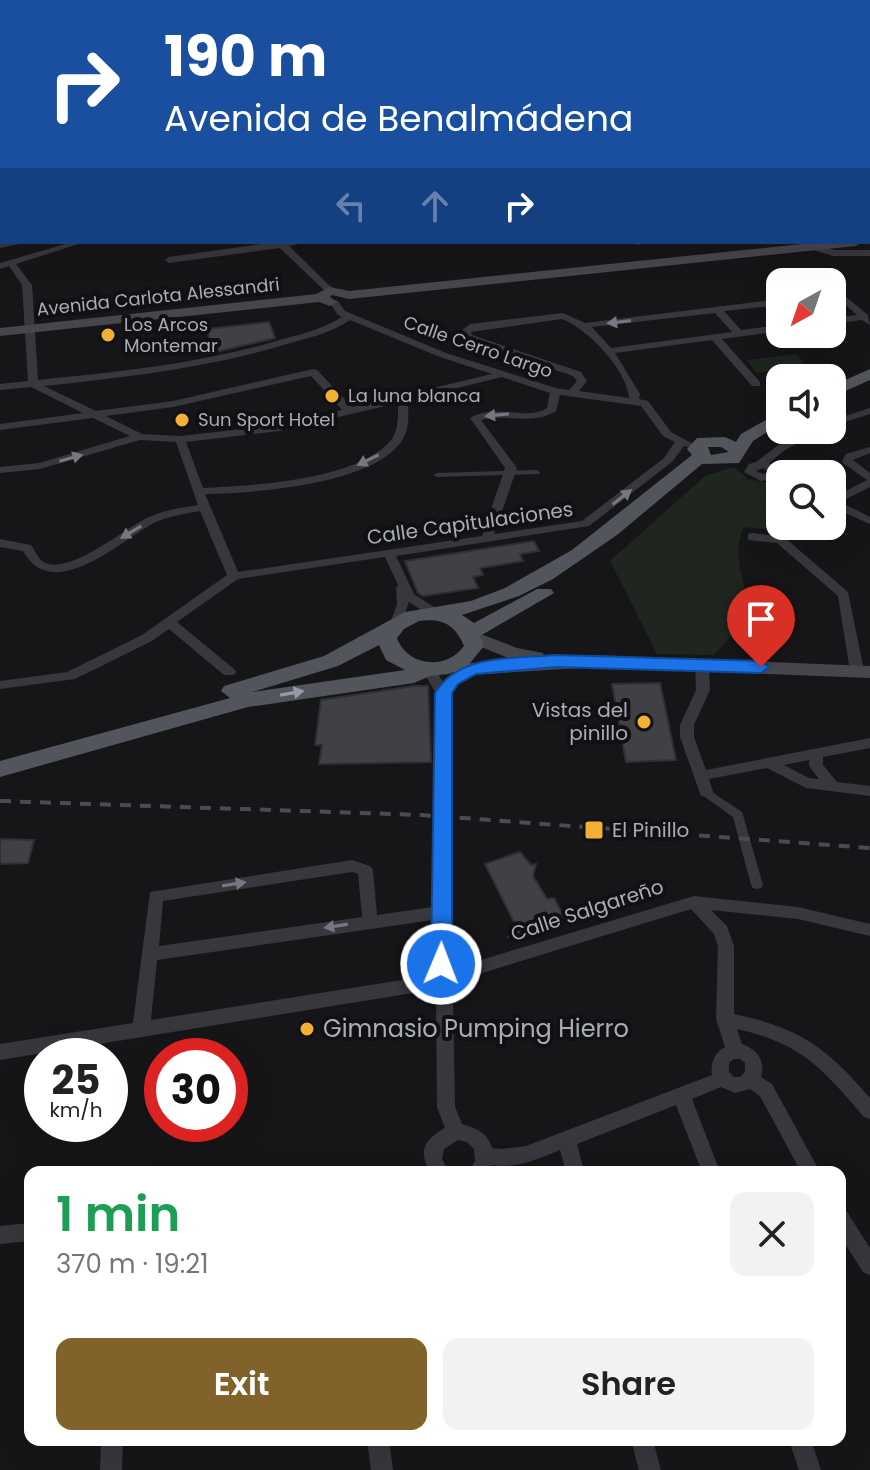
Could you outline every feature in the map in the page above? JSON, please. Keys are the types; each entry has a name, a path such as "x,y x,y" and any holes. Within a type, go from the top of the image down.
{"main road":[{"name":"Avenida Carlota Alessandri","path":"0,332 810,245"},
{"path":"846,377 870,366"},
{"path":"846,385 870,374"},
{"path":"472,635 580,570 711,453 715,440 766,415"},
{"path":"0,756 331,661 413,616 496,602 536,581 595,542 711,453 747,438 766,426"},
{"path":"437,614 459,620 472,635 514,654 556,661"},
{"path":"393,627 387,638 393,655 401,662 446,673"},
{"path":"446,673 470,653 472,635"},
{"path":"0,769 248,700 414,676 556,661 864,672"}],"street":[{"path":"5,264 74,244"},
{"path":"169,260 273,244"},
{"name":"Calle Cerro Largo","path":"281,244 333,297 341,313 443,355 555,391 634,400"},
{"path":"810,245 833,253 870,253"},
{"path":"5,264 27,285 33,384"},
{"path":"846,300 868,320"},
{"path":"572,393 582,381 577,374 465,334 470,327 563,316 588,325 766,304"},
{"path":"717,309 738,333"},
{"path":"671,315 690,339"},
{"path":"0,388 157,370 253,350 317,332 349,316"},
{"path":"846,321 868,320"},
{"path":"588,325 635,394 634,400 644,403 667,434 711,453 755,466"},
{"path":"608,351 766,330"},
{"path":"714,336 756,384"},
{"path":"0,427 173,404 313,372 350,412"},
{"path":"0,470 40,466 140,437 180,439 279,428 503,374"},
{"path":"33,384 140,437"},
{"path":"487,538 511,468 475,418 503,413 528,419 541,417 552,409 555,391"},
{"path":"199,491 317,478 370,461 397,440 403,424 403,399"},
{"path":"846,419 870,411"},
{"path":"0,685 70,676 147,638 234,576 204,507 180,439"},
{"path":"766,477 757,477 750,472 789,444"},
{"path":"846,495 870,480 847,461 850,456 870,450"},
{"name":"Calle Capitulaciones","path":"234,576 585,524 668,460 711,453"},
{"path":"437,475 536,472"},
{"path":"0,543 27,548 36,563 44,567 63,568 88,559 151,520 204,507"},
{"path":"846,510 870,521"},
{"path":"752,537 780,540 844,595 864,672"},
{"path":"389,553 402,587 403,605 393,627"},
{"path":"402,587 415,603 437,614"},
{"path":"169,622 229,672"},
{"path":"702,665 703,690 687,725 687,737 706,792 738,815 757,885"},
{"path":"441,964 446,673"},
{"path":"700,776 870,743"},
{"path":"816,755 816,766 834,788"},
{"path":"771,764 806,783 870,791"},
{"path":"141,1029 156,896 352,866 365,870 370,921"},
{"path":"694,902 721,931 726,946 725,1019 736,1052"},
{"name":"Calle Salgareño","path":"461,973 694,902 798,913 870,930"},
{"path":"149,954 442,912"},
{"path":"0,1052 436,987 459,987 461,973 451,965 441,964 429,973 436,987 446,1107 456,1131 478,1140 481,1163 526,1155 724,1078 741,1084 751,1080 755,1071 752,1061 736,1052 724,1054 718,1062 724,1078"},
{"path":"725,1019 794,1037 824,1058 870,1111"},
{"path":"751,1080 766,1090 808,1166"},
{"path":"682,1096 709,1166"},
{"path":"434,1166 435,1144 456,1131"},
{"path":"567,1139 574,1166"},
{"path":"846,1228 870,1265"},
{"path":"0,1235 24,1233"},
{"path":"111,1470 112,1446"},
{"path":"379,1446 382,1470"},
{"path":"644,1446 650,1470"},
{"path":"802,1446 810,1470"}],"shaded area":[{"path":"796,354 805,364 766,364 766,372 757,373 746,360"},
{"path":"734,467 748,479 766,482 766,529 744,527 738,552 746,595 745,614 714,655 657,654 610,561 705,476"}],"building":[{"path":"269,322 275,338 215,352 211,346 207,329"},
{"path":"534,541 539,551 520,554 523,561 480,568 483,575 473,577 478,588 423,596 418,593 405,561"},
{"name":"Vistas del pinillo","path":"660,683 676,760 626,762 612,684"},
{"path":"428,686 431,762 319,764 322,745 315,745 321,700"},
{"path":"0,839 34,840 28,863 0,864"},
{"path":"520,852 531,865 536,864 533,876 547,899 554,898 566,920 508,937 514,922 485,864"}],"railway":[{"path":"0,801 422,815 870,848"}],"place":[{"name":"Los Arcos Montemar","path":"108,335"},
{"name":"La luna blanca","path":"332,396"},
{"name":"Sun Sport Hotel","path":"182,420"},
{"name":"Vistas del pinillo","path":"644,722"},
{"name":"El Pinillo","path":"594,830"},
{"name":"Gimnasio Pumping Hierro","path":"307,1029"}],"route":[{"path":"441,964 443,693 452,680 472,669 556,661 761,667"}]}
